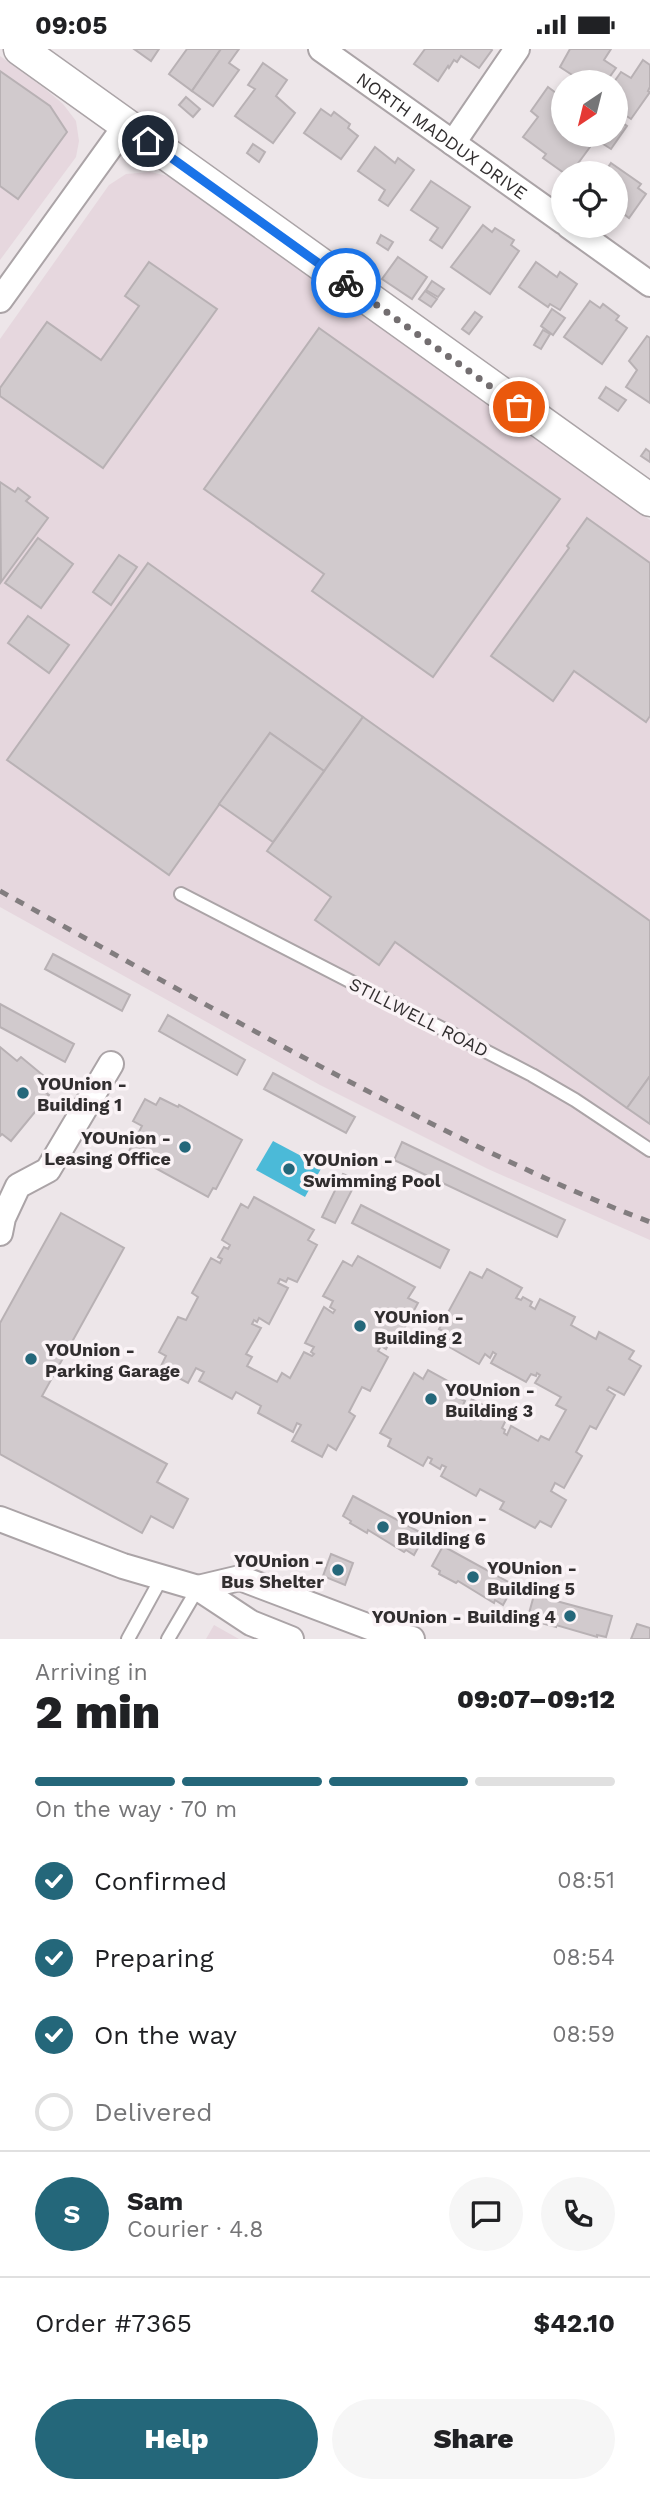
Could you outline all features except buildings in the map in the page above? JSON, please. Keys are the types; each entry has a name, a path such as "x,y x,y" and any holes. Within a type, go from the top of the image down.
{"street":[{"path":"20,49 650,501"},
{"name":"NORTH MADDUX DRIVE","path":"321,49 551,213"},
{"path":"453,143 517,49"},
{"path":"0,300 126,125"},
{"path":"586,238 650,284"},
{"path":"0,1233 3,1219 18,1186 48,1170 111,1064"},
{"path":"0,1519 89,1554 198,1588 251,1623 291,1639"},
{"path":"198,1588 240,1578 380,1631 412,1639"}],"lane":[{"name":"STILLWELL ROAD","path":"181,894 533,1075 650,1150"},
{"path":"128,1639 162,1577"},
{"path":"168,1639 198,1588"}],"shaded area":[{"path":"0,56 63,104 76,121 79,141 76,157 0,260"},
{"path":"150,172 168,176 650,520 650,1240 488,1169 320,1085 0,907 0,339 109,185 126,174"},
{"path":"214,1625 239,1639 206,1639"}],"water":[{"name":"YOUnion - Swimming Pool","path":"273,1141 322,1167 305,1197 256,1170"}],"railway":[{"path":"0,891 381,1098 514,1164 650,1222"}],"way so far":[{"path":"346,283 519,407"}],"place":[{"name":"YOUnion - Building 1","path":"23,1093"},
{"name":"YOUnion - Leasing Office","path":"185,1147"},
{"name":"YOUnion - Swimming Pool","path":"289,1169"},
{"name":"YOUnion - Building 2","path":"360,1326"},
{"name":"YOUnion - Parking Garage","path":"31,1359"},
{"name":"YOUnion - Building 3","path":"431,1399"},
{"name":"YOUnion - Building 6","path":"383,1527"},
{"name":"YOUnion - Bus Shelter","path":"338,1570"},
{"name":"YOUnion - Building 5","path":"473,1577"},
{"name":"YOUnion - Building 4","path":"570,1616"}],"route":[{"path":"148,141 346,283"}]}
